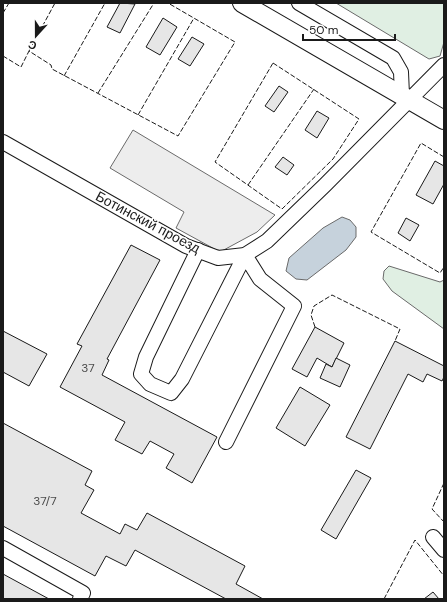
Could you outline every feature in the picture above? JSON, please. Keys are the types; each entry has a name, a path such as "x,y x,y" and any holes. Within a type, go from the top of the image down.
{"main road":[{"path":"242,3 444,120"}],"lane":[{"path":"300,3 394,58 401,72 406,97"},
{"name":"Ботинский проезд","path":"3,142 186,246 218,258 245,255 267,240 325,185 406,97 444,65"},
{"path":"198,250 146,357 141,374 150,384 171,393 182,379 245,255"},
{"path":"226,442 294,306 260,279 245,255"},
{"path":"433,537 444,550"},
{"path":"3,548 83,593 80,599"}],"green space":[{"path":"336,3 444,3 444,42 440,56 429,59"},
{"path":"389,266 440,282 444,280 444,329 392,291 383,279 384,271"}],"shaded area":[{"path":"133,130 275,215 257,232 220,252 176,228 184,212 110,168"},
{"path":"342,217 350,220 356,227 356,237 346,250 307,280 296,279 286,271 289,258 323,228"}],"building":[{"path":"120,3 135,4 120,33 107,27"},
{"path":"163,18 177,27 160,55 146,47"},
{"path":"192,37 204,44 190,66 178,59"},
{"path":"279,86 288,92 274,112 265,106"},
{"path":"317,111 329,118 317,138 305,130"},
{"path":"283,157 294,165 287,175 275,167"},
{"path":"435,161 444,166 444,184 433,204 416,195"},
{"path":"406,218 419,225 410,241 398,233"},
{"path":"131,245 160,260 107,359 109,360 102,375 217,437 192,483 166,468 174,454 150,441 142,454 115,440 125,422 60,387 82,346 77,344"},
{"path":"315,327 344,343 332,367 317,358 307,377 292,369"},
{"path":"3,331 47,354 29,386 3,372"},
{"path":"395,341 444,366 444,377 442,381 427,374 423,382 408,374 370,449 346,437"},
{"path":"336,358 350,365 340,387 320,378 326,364 332,367"},
{"path":"300,387 330,405 305,446 276,428"},
{"path":"3,423 92,471 85,485 94,490 81,513 120,534 125,524 137,530 147,513 245,566 236,584 263,599 226,599 135,550 126,566 106,556 95,576 3,526"},
{"path":"356,470 371,478 336,539 321,530"},
{"path":"3,574 49,599 3,599"},
{"path":"433,592 439,599 424,599"}],"fence":[{"path":"3,13 9,3"},
{"path":"29,51 55,3"},
{"path":"64,76 105,3"},
{"path":"98,93 154,3"},
{"path":"3,56 21,67 29,51 51,65 52,69 178,136 235,42 168,3"},
{"path":"138,115 194,18"},
{"path":"273,63 359,119 333,159 282,209 215,162 273,63"},
{"path":"248,185 314,89"},
{"path":"444,157 421,143 371,232 440,273 444,267"},
{"path":"315,327 311,315 314,306 332,295 400,329 395,341"},
{"path":"444,483 432,509 444,522"},
{"path":"384,599 415,540 444,576"}]}
